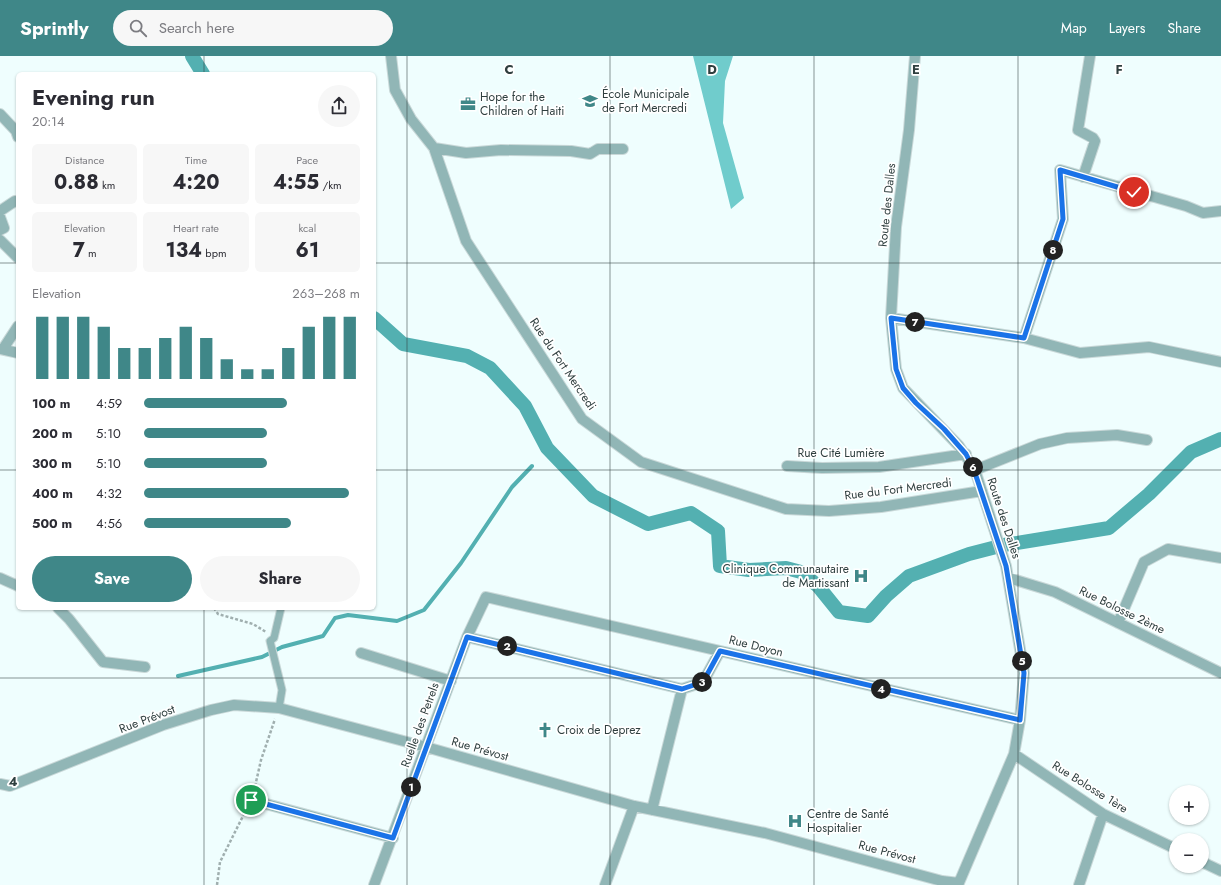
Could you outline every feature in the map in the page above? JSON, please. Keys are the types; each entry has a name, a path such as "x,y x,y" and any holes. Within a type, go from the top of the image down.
{"street":[{"name":"Rue du Fort Mercredi","path":"391,56 395,90 411,119 434,148 466,241 582,419 641,462 786,509 829,511 880,507 982,490"},
{"name":"Route des Dalles","path":"915,56 909,130 896,227 891,318 896,369 903,388 916,403 944,429 966,454 974,470 999,542 1009,578 1024,673 1020,720 1014,754 959,884"},
{"path":"1083,177 1095,141 1092,137 1078,130 1090,56"},
{"path":"0,114 16,131"},
{"path":"434,148 466,153 509,150 571,151 590,154 598,149 623,149"},
{"path":"1024,338 1063,219 1060,170 1186,206 1203,213 1221,211"},
{"path":"0,211 16,202"},
{"path":"0,217 4,228 0,230"},
{"path":"0,240 16,256"},
{"path":"891,318 1024,338 1080,353 1149,347 1221,362"},
{"path":"16,329 2,349 16,352"},
{"path":"974,470 1040,444 1067,438 1117,435 1148,440"},
{"name":"Rue Cité Lumière","path":"787,466 822,468 879,467 966,454"},
{"path":"1118,623 1144,562 1168,549 1221,558"},
{"path":"0,578 16,585"},
{"name":"Rue Bolosse 2ème","path":"1009,578 1055,592 1221,674"},
{"name":"Rue Doyon","path":"486,598 1020,720"},
{"name":"Ruelle des Petrels","path":"374,885 393,838 467,637 486,598"},
{"path":"60,610 70,619 103,662 145,667"},
{"path":"467,637 682,689 703,682 720,651"},
{"path":"361,653 450,681"},
{"path":"652,810 682,689"},
{"name":"Rue Prévost","path":"0,784 10,786 163,725 212,710 234,705 279,708 426,747 634,806 765,833 942,881 959,884"},
{"name":"Rue Bolosse 1ère","path":"1014,754 1104,814 1169,846"},
{"path":"251,800 393,838"},
{"path":"605,885 634,806"},
{"path":"1079,885 1104,814"},
{"path":"1209,865 1221,871"}],"lane":[{"path":"279,708 282,690 272,639 280,610"}],"path":[{"path":"215,610 218,614 253,624 272,639"}],"shaded area":[{"path":"693,56 733,56 725,81 723,123 744,198 731,209"}],"waterway":[{"path":"192,56 202,72"},
{"path":"376,320 403,344 467,356 490,368 525,406 547,448 593,496 648,524 691,513 718,531 720,566 749,570 786,568 801,572 818,586 839,612 868,616 886,596 909,576 969,554 1004,545 1109,528 1149,494 1191,452 1221,439"},
{"path":"178,676 262,657 282,647 323,636 335,618 348,615 397,621 424,610 461,563 512,487 532,466"}],"place":[{"name":"École Municipale de Fort Mercredi","path":"590,101"},
{"name":"Hope for the Children of Haiti","path":"468,104"},
{"name":"Clinique Communautaire de Martissant","path":"861,576"},
{"name":"Croix de Deprez","path":"545,730"},
{"name":"Centre de Santé Hospitalier","path":"795,821"}],"route":[{"path":"251,800 393,838 467,637 682,689 703,682 720,651 825,677 1020,720 1024,673 1009,578 982,490 966,454 944,429 916,403 903,388 896,369 891,318 1024,338 1063,219 1060,170 1134,192"}]}
